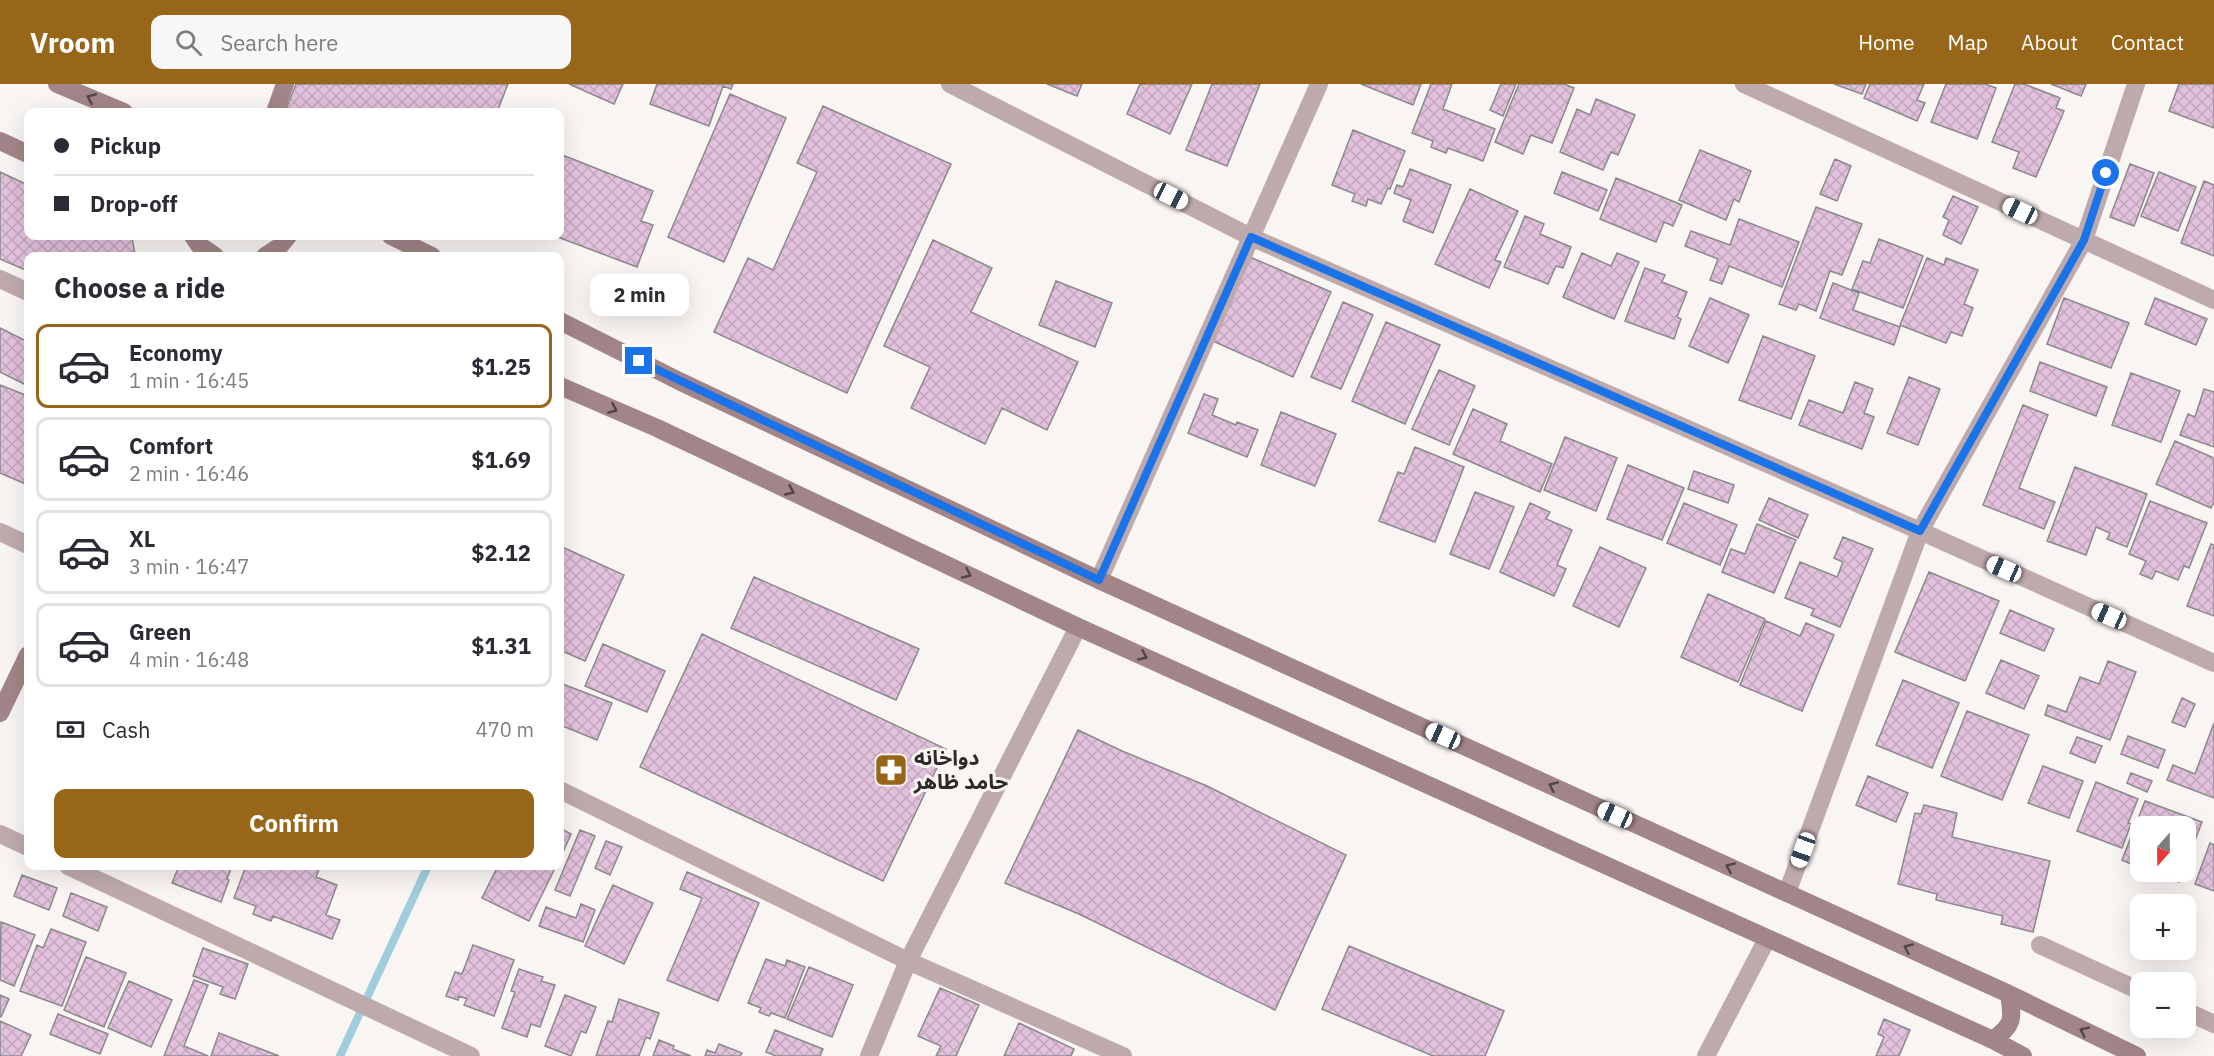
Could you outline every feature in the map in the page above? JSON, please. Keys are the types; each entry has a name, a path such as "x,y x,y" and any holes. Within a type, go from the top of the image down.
{"main road":[{"path":"57,84 114,108"},
{"path":"276,108 285,84"},
{"path":"0,141 24,152"},
{"path":"196,240 209,252"},
{"path":"272,252 279,248 285,240"},
{"path":"399,240 424,252"},
{"path":"564,323 679,381 1099,580 2009,994 2133,1055"},
{"path":"564,388 657,428 1078,627 2024,1056"},
{"path":"0,713 24,662"},
{"path":"1993,1040 2010,1025 2013,1016 2009,994"}],"street":[{"path":"950,84 1251,237 2214,663"},
{"path":"1099,580 1319,84"},
{"path":"1744,84 2214,300"},
{"path":"1787,893 1920,531 2084,240 2136,84"},
{"path":"0,279 24,290"},
{"path":"0,532 24,542"},
{"path":"869,1056 908,961 1078,627"},
{"path":"564,792 908,961 1123,1056"},
{"path":"0,834 24,845"},
{"path":"76,870 471,1056"},
{"path":"1706,1056 1767,939"},
{"path":"2040,945 2130,986"},
{"path":"2196,1016 2214,1024"}],"building":[{"path":"296,84 508,84 499,108 287,108"},
{"path":"569,84 623,84 614,104"},
{"path":"657,84 733,84 731,89 723,86 709,126 650,104"},
{"path":"1047,84 1082,84 1077,96"},
{"path":"1140,84 1192,84 1170,134 1127,114"},
{"path":"1212,84 1260,84 1227,166 1186,150"},
{"path":"1361,84 1421,84 1413,105"},
{"path":"1431,84 1452,84 1443,109 1495,129 1483,161 1448,148 1446,153 1431,147 1433,141 1412,133"},
{"path":"1501,84 1516,84 1503,116 1490,110"},
{"path":"1519,84 1564,84 1574,88 1552,143 1531,135 1523,154 1495,142"},
{"path":"1834,84 1866,84 1862,94"},
{"path":"1870,84 1924,84 1917,100 1925,103 1917,121 1864,98"},
{"path":"1946,84 1985,84 1996,88 1977,139 1931,122"},
{"path":"2015,84 2024,84 2060,98 2056,108 2064,111 2036,177 2013,168 2019,152 1992,142"},
{"path":"2051,84 2086,84 2081,96"},
{"path":"2179,84 2214,84 2214,128 2169,111"},
{"path":"730,94 786,118 724,262 668,237"},
{"path":"1596,99 1635,115 1618,155 1611,152 1603,170 1560,152 1577,109 1590,115"},
{"path":"823,106 951,164 847,393 714,332 748,258 773,270 817,172 797,163"},
{"path":"1353,130 1405,151 1390,189 1388,188 1381,204 1368,199 1366,206 1352,201 1355,194 1332,185"},
{"path":"1700,150 1751,171 1739,202 1734,199 1726,220 1679,200"},
{"path":"564,156 653,191 641,221 653,225 637,267 564,239"},
{"path":"1835,159 1851,166 1837,201 1820,194"},
{"path":"2130,164 2154,173 2134,226 2110,217"},
{"path":"1410,169 1451,185 1433,233 1403,221 1411,200 1394,193 1397,185 1403,187"},
{"path":"0,172 24,183 24,240 133,240 134,252 24,252 24,269 0,259"},
{"path":"1562,172 1607,190 1598,211 1554,193"},
{"path":"2159,172 2196,187 2178,231 2141,216"},
{"path":"1616,178 1682,205 1673,226 1664,222 1656,242 1600,219"},
{"path":"2204,181 2214,185 2214,256 2181,243"},
{"path":"1470,189 1518,211 1495,260 1501,262 1489,288 1435,264"},
{"path":"1953,196 1978,207 1961,244 1943,235 1949,220 1943,217"},
{"path":"1816,207 1862,224 1842,275 1830,271 1816,311 1799,304 1796,310 1779,304"},
{"path":"1525,216 1544,224 1540,234 1571,247 1563,268 1556,266 1548,284 1504,267"},
{"path":"1739,219 1799,242 1782,287 1729,266 1722,284 1710,280 1718,259 1685,246 1691,231 1730,245"},
{"path":"1879,239 1923,256 1903,308 1852,289 1863,261 1870,263"},
{"path":"933,240 992,268 971,312 1078,362 1047,430 1002,408 985,444 911,408 930,367 884,346"},
{"path":"1582,253 1611,266 1617,253 1639,262 1614,319 1563,297"},
{"path":"1250,257 1331,292 1293,377 1213,341"},
{"path":"1927,258 1944,265 1946,258 1978,270 1964,304 1973,308 1962,336 1951,332 1946,343 1900,325"},
{"path":"1645,268 1665,275 1662,282 1687,292 1677,317 1681,319 1674,339 1625,321"},
{"path":"1056,281 1112,303 1095,347 1039,325"},
{"path":"1833,283 1859,293 1853,310 1900,327 1894,345 1820,318"},
{"path":"1710,298 1749,315 1728,363 1689,346"},
{"path":"2064,298 2129,323 2111,368 2047,344"},
{"path":"2155,298 2207,319 2196,345 2145,324"},
{"path":"1343,302 1373,315 1341,389 1311,377"},
{"path":"1386,322 1440,345 1405,424 1352,401"},
{"path":"0,328 24,340 24,384 0,372"},
{"path":"1763,336 1815,356 1791,419 1739,400"},
{"path":"2040,362 2107,387 2096,416 2030,391"},
{"path":"1439,370 1475,386 1449,445 1412,429"},
{"path":"2131,373 2180,391 2161,442 2112,425"},
{"path":"1909,377 1940,389 1918,445 1887,433"},
{"path":"1855,382 1873,389 1864,413 1874,417 1862,449 1799,425 1809,400 1843,413"},
{"path":"0,385 24,394 24,483 0,473"},
{"path":"2204,389 2214,392 2214,447 2180,435 2188,414 2195,417"},
{"path":"1204,394 1218,399 1212,415 1236,425 1237,422 1258,430 1247,457 1188,433"},
{"path":"2023,405 2048,415 2019,488 2055,502 2044,529 1983,505"},
{"path":"1473,409 1507,424 1500,441 1552,464 1540,492 1453,454"},
{"path":"1281,412 1336,434 1315,486 1261,465"},
{"path":"1565,437 1617,458 1596,511 1544,490"},
{"path":"2175,441 2214,458 2214,502 2211,508 2156,484"},
{"path":"1415,447 1464,467 1435,542 1379,521 1398,472 1404,474"},
{"path":"1628,465 1684,488 1662,540 1607,519"},
{"path":"2075,467 2147,494 2127,547 2107,539 2110,533 2096,527 2086,555 2047,541"},
{"path":"1694,471 1734,485 1728,503 1688,489"},
{"path":"1475,492 1514,507 1489,569 1450,554"},
{"path":"1769,498 1808,515 1798,538 1759,520"},
{"path":"2150,501 2207,523 2189,568 2184,566 2178,580 2156,571 2152,579 2140,574 2146,561 2129,554"},
{"path":"1530,503 1550,512 1546,519 1572,530 1557,565 1566,569 1554,596 1500,572"},
{"path":"1684,503 1737,525 1720,565 1667,543"},
{"path":"1757,524 1796,540 1774,593 1722,572 1731,549 1745,554"},
{"path":"1843,537 1873,549 1840,627 1811,615 1814,609 1785,598 1800,562 1837,577 1843,562 1834,558"},
{"path":"2211,544 2214,545 2214,616 2187,606"},
{"path":"1600,547 1646,568 1619,627 1573,606"},
{"path":"564,548 624,575 585,661 564,652"},
{"path":"1929,572 1999,601 1965,681 1895,652"},
{"path":"754,577 919,649 896,700 731,628"},
{"path":"1708,594 1765,619 1738,682 1681,657"},
{"path":"2010,610 2054,629 2044,651 2000,633"},
{"path":"1766,621 1800,636 1806,623 1834,635 1802,711 1740,685"},
{"path":"702,634 946,749 883,881 640,767"},
{"path":"603,644 665,671 647,712 585,686"},
{"path":"2001,660 2039,676 2024,709 1986,693"},
{"path":"2108,661 2136,672 2110,740 2045,715 2048,705 2066,712 2080,677 2099,684"},
{"path":"1903,680 1959,703 1932,768 1876,745"},
{"path":"564,685 612,703 597,740 564,727"},
{"path":"2182,698 2195,704 2185,727 2172,722"},
{"path":"1967,711 2029,735 2002,800 1941,776"},
{"path":"2214,723 2214,798 2167,780 2173,765 2195,774"},
{"path":"1078,730 1207,786 1346,855 1275,1010 1079,914 1005,883"},
{"path":"2128,736 2165,750 2158,768 2121,754"},
{"path":"2077,737 2102,746 2095,763 2070,753"},
{"path":"2043,766 2083,781 2069,818 2028,803"},
{"path":"2131,773 2152,781 2147,792 2127,783"},
{"path":"1868,776 1908,793 1896,822 1856,805"},
{"path":"2096,782 2138,799 2130,816 2128,823 2130,827 2122,848 2077,831"},
{"path":"2145,801 2186,816 2139,816"},
{"path":"1924,805 1957,813 1952,837 2050,861 2033,932 2001,924 2003,916 1936,900 1937,894 1898,884 1915,813 1921,814"},
{"path":"2196,820 2202,822 2196,838"},
{"path":"564,830 571,834 564,850"},
{"path":"580,830 595,836 570,896 555,890"},
{"path":"2130,839 2130,864 2122,860"},
{"path":"606,841 622,847 610,875 595,868"},
{"path":"2210,843 2214,845 2214,891 2195,884"},
{"path":"177,870 230,870 221,902 172,883"},
{"path":"244,870 319,870 316,877 337,885 326,915 340,920 332,939 273,916 271,921 253,914 256,906 234,898"},
{"path":"496,870 554,870 529,921 482,898"},
{"path":"687,872 759,903 718,1001 667,980 702,898 680,889"},
{"path":"22,875 57,888 49,910 14,896"},
{"path":"613,885 653,903 624,964 585,946"},
{"path":"71,893 107,907 98,931 63,916"},
{"path":"581,904 595,910 583,942 539,926 546,907 576,918"},
{"path":"1,922 35,935 14,986 0,980"},
{"path":"51,929 86,942 62,1006 20,991 37,945 43,948"},
{"path":"473,945 514,960 494,1016 464,1005 467,999 459,996 458,1000 446,996 455,972 462,974"},
{"path":"1349,946 1504,1011 1485,1056 1433,1056 1322,1009"},
{"path":"203,948 248,964 235,999 220,994 223,987 193,976"},
{"path":"86,957 126,973 104,1027 64,1010"},
{"path":"766,959 785,966 787,960 805,967 785,1018 759,1012 761,1008 748,1003"},
{"path":"809,967 853,985 832,1037 787,1019"},
{"path":"519,969 543,977 541,981 555,985 540,1027 531,1024 527,1037 502,1028 515,992 511,991"},
{"path":"194,980 208,985 184,1046 208,1056 164,1056"},
{"path":"129,981 172,1000 151,1047 108,1028"},
{"path":"940,988 979,1005 956,1056 936,1056 941,1046 918,1036"},
{"path":"0,995 9,999 1,1017 0,1016"},
{"path":"565,995 596,1007 586,1033 581,1031 571,1056 545,1046"},
{"path":"619,999 659,1013 650,1039 646,1037 639,1056 596,1056 608,1021 612,1022"},
{"path":"58,1014 108,1034 100,1054 50,1034"},
{"path":"1884,1019 1910,1030 1899,1056 1876,1056 1884,1037 1878,1034"},
{"path":"0,1021 31,1035 21,1056 0,1056"},
{"path":"1019,1023 1074,1049 1071,1056 1004,1056"},
{"path":"775,1030 823,1049 820,1056 776,1056 766,1052"},
{"path":"219,1033 279,1056 211,1056"},
{"path":"659,1040 674,1046 673,1049 691,1056 653,1056"},
{"path":"719,1044 742,1053 740,1056 705,1056 707,1050 715,1053"}],"waterway":[{"path":"340,1056 426,870"}],"place":[{"name":"دواخانه حامد ظاهر","path":"891,770"}],"route":[{"path":"639,361 1099,580 1251,237 1920,531 2084,240 2106,173"}]}
